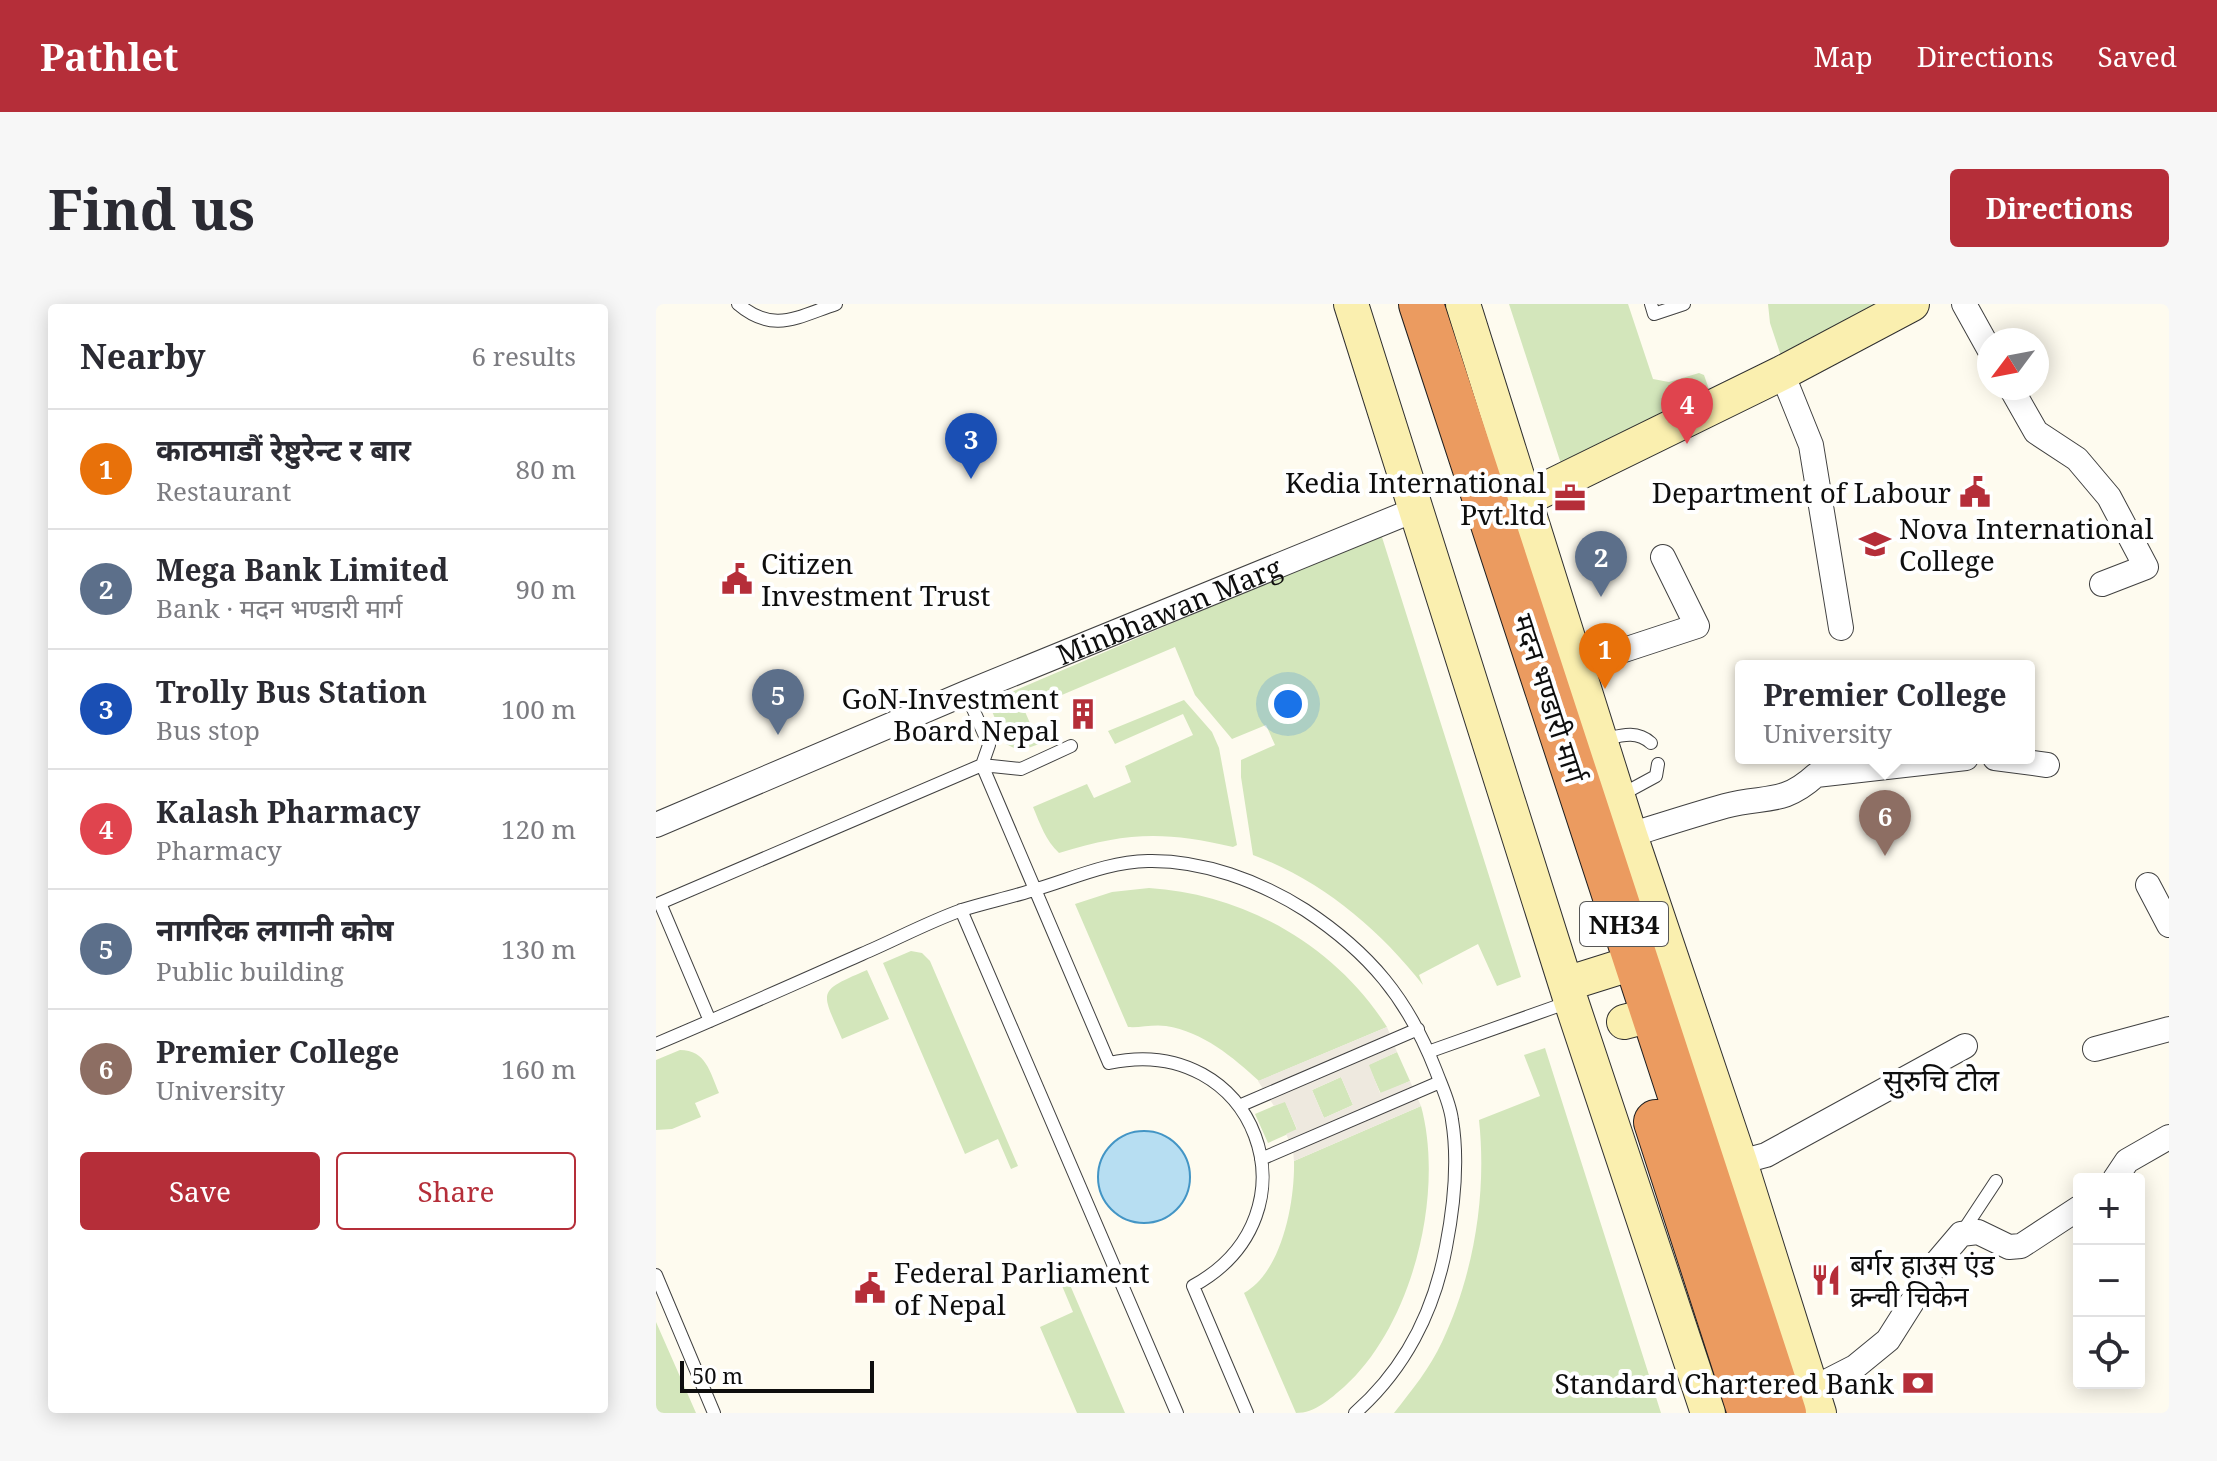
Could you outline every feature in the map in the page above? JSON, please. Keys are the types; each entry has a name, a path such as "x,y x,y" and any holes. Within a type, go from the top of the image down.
{"highway":[{"name":"मदन भण्डारी मार्ग","path":"1394,304 1622,967 1655,1014 1805,1405"},
{"name":"मदन भण्डारी मार्ग","path":"1421,304 1466,434 1622,967"},
{"name":"मदन भण्डारी मार्ग","path":"1655,1014 1750,1413"}],"street":[{"path":"1351,304 1569,992 1708,1413"},
{"path":"1463,304 1630,835 1655,1014 1740,1162 1805,1405 1888,1340 1938,1261 1961,1234 1978,1232 2009,1247 2021,1246 2073,1212"},
{"path":"1525,499 1782,373 1912,304"},
{"path":"1964,304 1977,328"},
{"path":"1782,373 1811,445 1841,628"},
{"path":"2018,400 2036,432 2077,459 2109,497 2146,567 2102,584"},
{"name":"Minbhawan Marg","path":"656,825 966,693 1417,509"},
{"path":"1579,670 1621,651 1697,626 1663,557"},
{"path":"2035,763 2047,765"},
{"path":"1630,835 1729,804 1781,798 1800,789 1816,775 1913,764"},
{"path":"2148,885 2169,925"},
{"name":"NH34","path":"1569,992 1622,967"},
{"path":"2095,1049 2169,1029"},
{"path":"1740,1162 1766,1155 1965,1046"},
{"path":"2119,1173 2127,1161 2169,1137"}],"lane":[{"path":"738,304 751,315 774,322 836,304"},
{"path":"1651,304 1654,314 1684,304"},
{"path":"966,693 989,745 982,765 1109,1063 1134,1057 1175,1062 1213,1080 1239,1106 1252,1128 1261,1159 1262,1189 1251,1229 1227,1263 1193,1286 1247,1413"},
{"path":"1600,740 1629,733 1651,743"},
{"path":"710,1021 660,903 982,765 1021,769 1071,746"},
{"path":"1618,797 1656,776 1658,764"},
{"path":"656,1044 961,910 1107,865 1148,861 1188,864 1226,872 1261,886 1293,903 1347,941 1387,981 1418,1029 1452,1116 1456,1165 1452,1217 1443,1262 1418,1332 1400,1365 1355,1413"},
{"path":"961,910 1177,1413"},
{"path":"1428,1052 1569,992"},
{"path":"1239,1106 1418,1029"},
{"path":"1261,1159 1440,1082"},
{"path":"1961,1234 1996,1181"},
{"path":"656,1275 714,1413"}],"green space":[{"path":"1509,304 1628,304 1653,379 1669,382 1699,373 1704,375 1712,398 1563,470"},
{"path":"1768,304 1895,304 1783,362 1770,323"},
{"path":"1381,534 1521,977 1497,986 1478,944 1419,975 1423,985 1387,944 1347,908 1302,878 1253,855 1241,760 1275,745 1266,725 1232,739 1195,695 1175,647 1050,700 1042,698 1023,707 1039,744 1020,751 1006,744 988,702"},
{"path":"1184,700 1212,732 1219,748 1237,845 1146,836 1105,841 1059,853 1047,838 1033,807 1087,784 1094,798 1131,782 1125,766 1193,735 1183,714 1115,744 1108,731"},
{"path":"1149,888 1184,892 1219,901 1284,929 1341,972 1366,998 1387,1027 1259,1081 1228,1055 1180,1029 1156,1025 1128,1027 1075,904 1112,892"},
{"path":"911,951 922,953 930,961 1018,1166 1011,1169 998,1139 965,1154 883,963"},
{"path":"867,970 889,1019 842,1039 830,1011 828,994 839,983"},
{"path":"1545,1048 1661,1413 1394,1413 1437,1352 1462,1289 1476,1233 1479,1205 1479,1120 1540,1096 1524,1055"},
{"path":"680,1050 701,1058 710,1070 719,1093 695,1103 701,1117 672,1129 656,1130 656,1060"},
{"path":"1397,1052 1410,1081 1381,1094 1368,1065"},
{"path":"1341,1077 1353,1105 1324,1118 1312,1090"},
{"path":"1285,1101 1297,1130 1268,1143 1255,1114"},
{"path":"1421,1106 1429,1178 1417,1257 1405,1294 1388,1330 1368,1361 1328,1400 1310,1411 1296,1413 1244,1293 1257,1283 1277,1253 1289,1215 1294,1161"},
{"path":"1067,1278 1125,1413 1077,1413 1040,1327 1073,1312 1060,1281"},
{"path":"656,1322 696,1413 656,1413"}],"shaded area":[{"path":"1387,1027 1397,1052 1369,1065 1380,1093 1410,1081 1421,1106 1294,1161 1286,1134 1297,1129 1285,1102 1274,1106 1258,1081","holes":["1341,1077 1353,1105 1324,1118 1312,1090"]}],"water":[{"path":"1144,1131 1162,1135 1176,1145 1186,1159 1190,1177 1186,1195 1176,1209 1162,1219 1144,1223 1126,1219 1112,1209 1102,1195 1098,1177 1102,1159 1112,1145 1126,1135"}],"place":[{"name":"Kalash Pharmacy","path":"1687,444"},
{"name":"Trolly Bus Station","path":"971,479"},
{"name":"Department of Labour","path":"1975,492"},
{"name":"Kedia International Pvt.ltd","path":"1570,498"},
{"name":"Nova International College","path":"1875,544"},
{"name":"Citizen Investment Trust","path":"737,579"},
{"name":"Mega Bank Limited","path":"1601,597"},
{"name":"काठमाडौं रेष्टुरेन्ट र बार","path":"1605,689"},
{"name":"GoN-Investment Board Nepal","path":"1083,714"},
{"name":"नागरिक लगानी कोष","path":"778,735"},
{"name":"Premier College","path":"1885,856"},
{"name":"बर्गर हाउस एंड क्र्न्ची चिकेन","path":"1826,1280"},
{"name":"Federal Parliament of Nepal","path":"870,1288"},
{"name":"Standard Chartered Bank","path":"1918,1383"}],"district":[{"name":"सुरुचि टोल","path":"1941,1079"}]}
